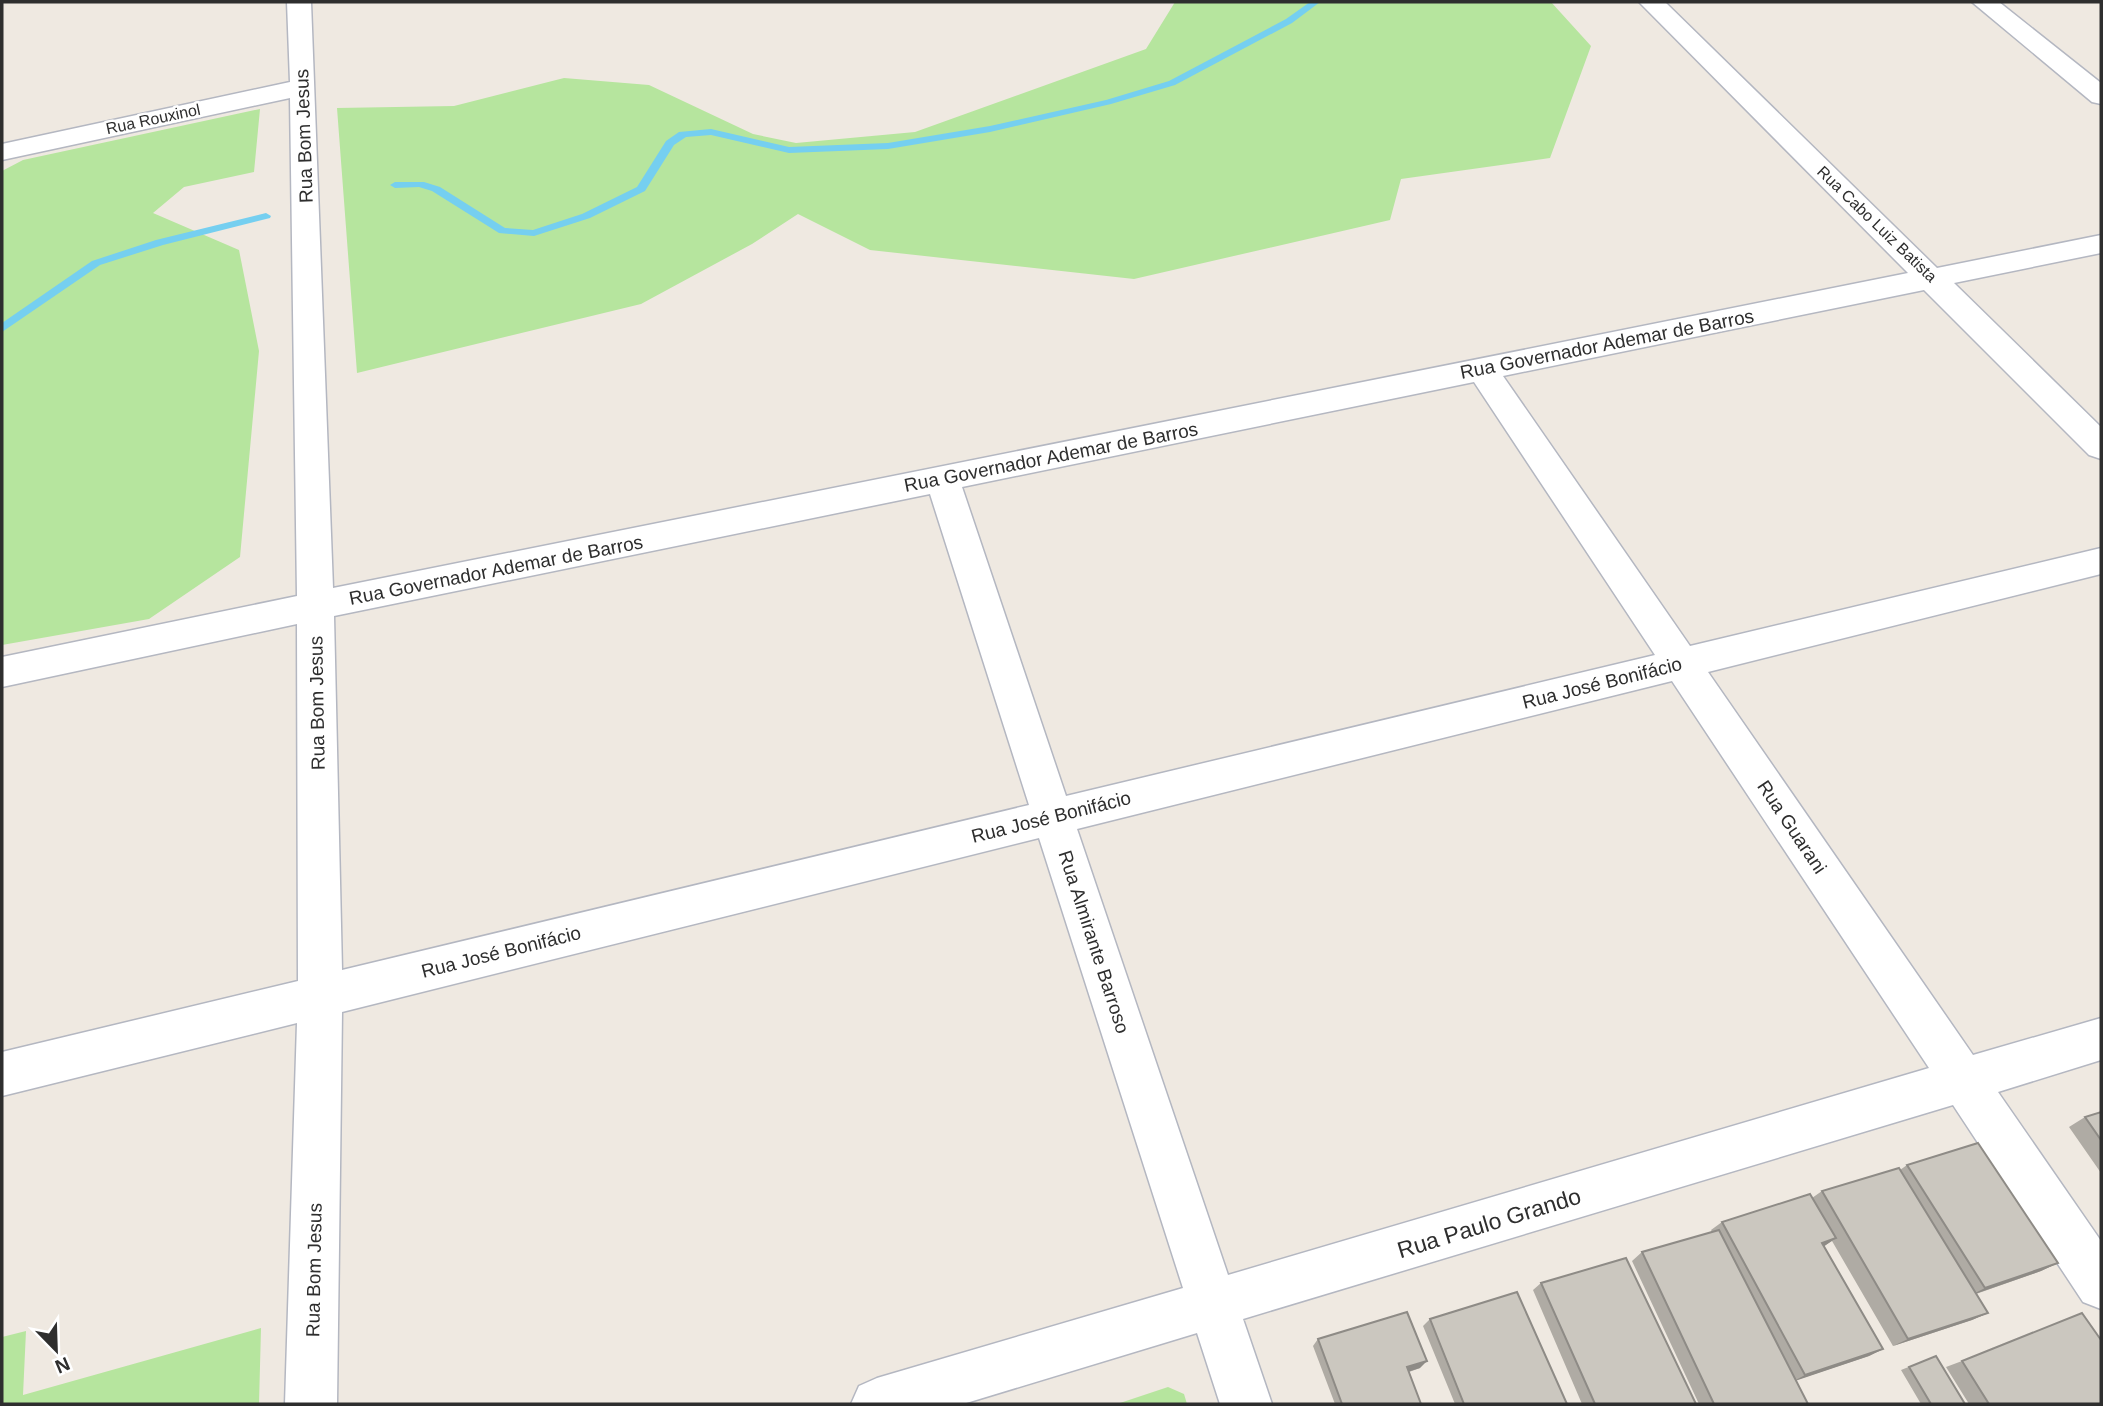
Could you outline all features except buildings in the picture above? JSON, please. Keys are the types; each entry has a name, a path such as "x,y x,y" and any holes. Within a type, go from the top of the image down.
{"street":[{"name":"Rua Bom Jesus","path":"299,2 316,606 320,996 311,1404"},
{"name":"Rua Cabo Luiz Batista","path":"1651,2 2101,447"},
{"path":"1984,2 2101,96"},
{"name":"Rua Rouxinol","path":"2,152 303,87"},
{"name":"Rua Governador Ademar de Barros","path":"2,672 2101,244"},
{"name":"Rua Guarani","path":"1482,370 2101,1284"},
{"name":"Rua Almirante Barroso","path":"942,479 1246,1404"},
{"name":"Rua José Bonifácio","path":"2,1074 2101,561"},
{"name":"Rua Paulo Grando","path":"877,1404 2101,1039"}],"green space":[{"path":"1175,2 1551,2 1591,46 1550,158 1401,179 1390,220 1134,279 870,250 798,214 752,244 641,304 357,373 337,108 454,106 564,78 649,85 753,134 796,143 915,132 1146,49"},
{"path":"260,109 254,172 184,187 153,213 239,250 259,351 240,557 149,619 2,645 2,171 23,160"},
{"path":"261,1328 259,1404 2,1404 2,1337 26,1331 23,1395"},
{"path":"1168,1387 1184,1394 1187,1404 1117,1404"}],"waterway":[{"path":"395,185 420,184 436,189 503,231 534,233 586,216 641,189 670,143 683,134 711,132 789,150 888,146 990,129 1108,102 1172,83 1289,21 1315,2"},
{"path":"2,328 96,263 160,242 266,216"}]}
